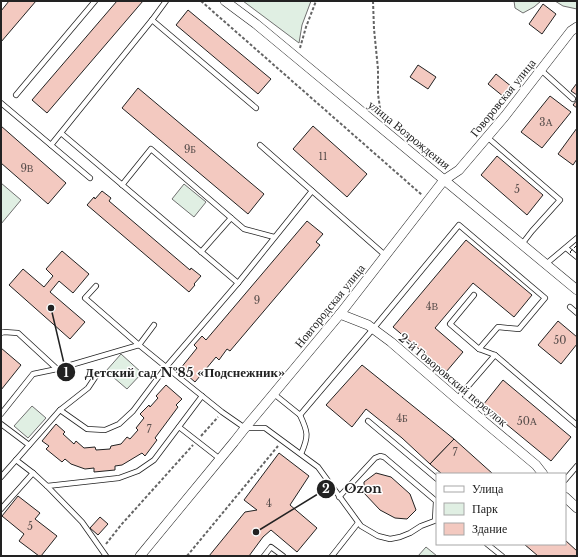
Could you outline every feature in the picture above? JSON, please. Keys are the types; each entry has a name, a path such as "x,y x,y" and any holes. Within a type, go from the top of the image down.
{"street":[{"name":"улица Возрождения","path":"225,1 256,24 577,290"},
{"name":"Говоровская улица","path":"444,180 459,170 506,116 571,31 577,27"},
{"name":"Новгородская улица","path":"140,556 244,428 340,314 444,180"},
{"name":"2-й Говоровский переулок","path":"340,314 368,325 391,342 536,465 542,473"},
{"path":"566,498 577,508"}],"lane":[{"path":"16,95 95,1"},
{"path":"51,145 166,1"},
{"path":"152,20 256,108"},
{"path":"541,70 573,98"},
{"path":"1,103 90,178"},
{"path":"61,133 238,282"},
{"path":"487,137 560,200 522,244"},
{"path":"260,145 386,256"},
{"path":"122,184 151,149 244,229 274,237"},
{"path":"60,410 87,429 105,430 119,424 133,411 166,367 312,191"},
{"path":"201,252 232,218"},
{"path":"300,415 459,225 545,298 519,329 498,327 479,349"},
{"path":"546,264 577,238"},
{"path":"566,248 577,257"},
{"path":"96,286 85,298 139,345 244,428 265,428 318,467 361,526 378,536 390,539 410,533 421,526 436,520"},
{"path":"474,295 450,324 479,349 495,355 577,425"},
{"path":"570,307 577,313"},
{"path":"1,414 33,374 57,369 139,345 154,325"},
{"path":"1,333 18,333 57,369"},
{"path":"457,399 495,355"},
{"path":"1,477 60,410 88,388 96,376"},
{"path":"273,393 300,415 307,429 306,443 301,454"},
{"path":"47,486 119,478 138,471 154,460 202,396"},
{"path":"368,421 436,478"},
{"path":"1,424 29,446"},
{"path":"179,426 220,459"},
{"path":"339,497 375,458 380,456 384,457 436,500"},
{"path":"16,460 47,486 82,522 106,556"},
{"path":"566,479 577,466"},
{"path":"2,507 33,473"},
{"path":"332,556 358,523"},
{"path":"488,545 502,556"},
{"path":"264,556 271,547 283,556"}],"path":[{"path":"201,1 428,200"},
{"path":"298,59 306,27 316,1"},
{"path":"373,1 378,69 378,94 382,128"},
{"path":"101,550 222,412"},
{"path":"187,556 283,441"}],"green space":[{"path":"243,1 311,1 302,25 299,43"},
{"path":"514,1 541,1 523,13 515,8"},
{"path":"555,1 577,1 577,9 563,6"},
{"path":"1,183 21,200 1,224"},
{"path":"184,184 206,202 194,217 172,199"},
{"path":"121,354 142,373 127,389 106,371"},
{"path":"32,406 46,418 28,438 14,426"},
{"path":"426,547 437,556 418,556"}],"building":[{"path":"9,1 36,1 1,42 1,11"},
{"path":"117,1 143,1 47,113 32,100"},
{"path":"543,4 556,14 542,34 529,24"},
{"path":"188,10 271,79 258,94 176,25"},
{"path":"418,65 436,77 428,89 410,77"},
{"path":"496,74 512,87 504,97 488,84"},
{"path":"577,83 577,95 571,91"},
{"path":"138,88 264,194 248,214 122,108"},
{"path":"550,96 571,112 542,148 521,132"},
{"path":"577,100 577,108 573,105"},
{"path":"1,126 66,183 48,204 1,163"},
{"path":"313,126 367,174 347,197 293,149"},
{"path":"577,128 577,159 573,165 558,154"},
{"path":"497,156 543,195 527,215 481,175"},
{"path":"102,191 111,198 109,201 190,270 191,268 201,276 189,292 87,205"},
{"path":"307,221 323,234 316,242 320,245 230,351 227,349 219,360 216,357 195,382 180,369 197,348 194,345 202,336 206,340"},
{"path":"466,240 532,295 514,317 473,283 435,328 463,352 446,372 393,327"},
{"path":"62,251 89,274 73,293 59,281 50,292 85,322 70,339 9,285 23,269 44,287 53,276 46,269"},
{"path":"558,321 577,337 577,344 561,364 538,345"},
{"path":"1,348 21,365 1,390"},
{"path":"362,365 454,439 430,464 402,438 366,409 352,427 326,405"},
{"path":"503,380 571,437 551,461 483,405"},
{"path":"166,385 182,399 176,405 178,407 155,438 157,440 145,456 142,453 122,465 115,466 115,470 94,472 94,468 85,469 71,464 65,459 62,462 46,449 49,446 42,441 56,424 65,432 63,434 74,444 76,441 84,448 95,447 96,450 110,449 111,446 121,444 127,437 130,439 138,430 136,428 144,418 140,414 149,405 150,407 158,398 156,396"},
{"path":"454,439 492,473 441,473 430,464"},
{"path":"279,453 309,476 290,505 317,528 297,552 271,530 263,537 249,556 209,556 245,512 257,510 244,500"},
{"path":"376,473 391,477 410,494 416,510 407,519 395,518 380,510 364,493 364,482"},
{"path":"18,496 40,513 35,519 57,536 41,556 19,541 24,534 2,516"},
{"path":"100,517 108,524 98,535 90,528"},
{"path":"566,541 577,551 577,556 538,556 525,545 566,545"}],"fence":[{"path":"571,253 570,252 577,245"}],"place":[{"name":"Детский сад №85 «Подснежник»","path":"51,308"},
{"name":"Ozon","path":"256,532"}]}
